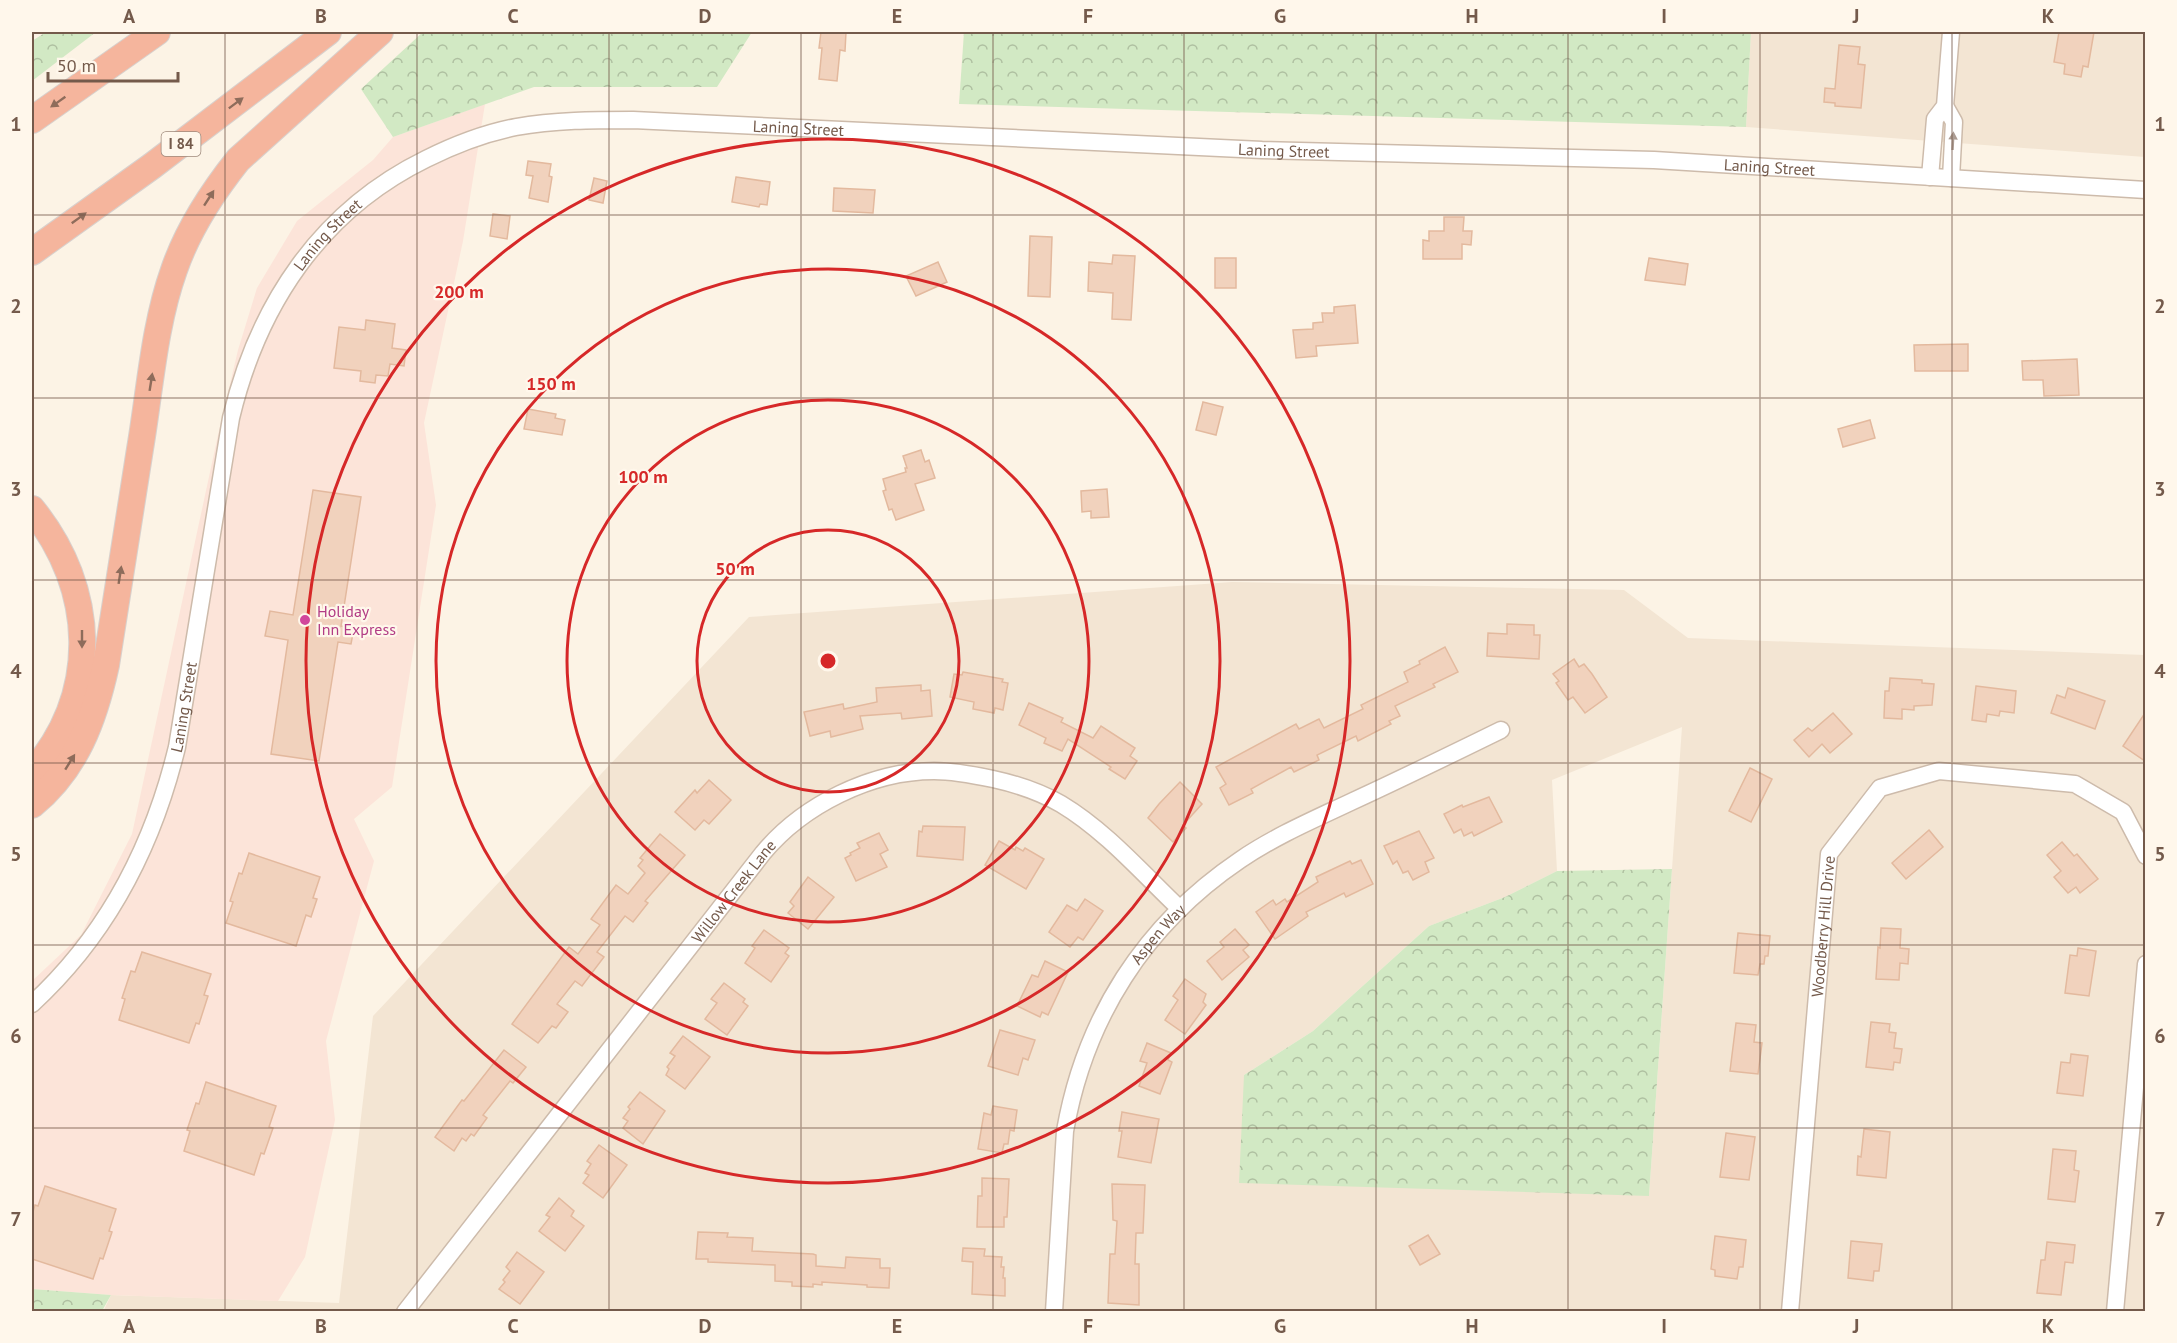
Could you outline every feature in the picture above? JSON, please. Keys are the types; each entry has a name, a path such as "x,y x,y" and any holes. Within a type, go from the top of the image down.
{"highway":[{"path":"32,120 157,32"},
{"name":"I 84","path":"32,252 152,166 328,32"},
{"path":"32,805 63,773 80,747 100,695 157,340 173,271 185,242 200,212 238,160 380,32"},
{"path":"32,509 49,530 74,583 82,637 76,689 69,714 59,736 32,773"}],"street":[{"path":"1930,177 1935,119 1945,106 1951,32"},
{"path":"1945,106 1954,122 1951,178"},
{"name":"Laning Street","path":"32,1004 72,963 96,933 118,899 137,863 164,795 177,747 231,418 238,387 264,323 299,263 329,228 379,186 408,168 476,137 550,121 633,120 1262,150 1654,160 2145,190"},
{"name":"Aspen Way","path":"1054,1311 1065,1131 1071,1101 1085,1055 1100,1018 1128,969 1145,946 1180,909 1215,878 1272,839 1501,730"},
{"name":"Woodberry Hill Drive","path":"1790,1311 1829,854 1880,788 1939,771 2075,784 2123,812 2145,856"},
{"name":"Willow Creek Lane","path":"405,1311 763,853 789,827 829,800 871,782 913,772 950,772 1012,784 1052,799 1080,816 1180,909"},
{"path":"2115,1311 2145,964"}],"shaded area":[{"path":"1751,32 2145,32 2145,157 1746,127"},
{"path":"485,104 463,241 424,423 436,505 392,787 354,819 374,861 326,1041 335,1120 305,1257 278,1301 111,1295 32,1289 32,981 81,935 132,834 218,435 238,350 257,288 297,221 373,160 393,137"},
{"path":"1232,582 1624,590 1688,638 2145,655 2145,1311 103,1312 111,1295 339,1303 373,1016 749,617","holes":["1682,727 1649,1196 1244,1075 1313,1031 1429,926 1505,897 1557,871 1552,780"]}],"green space":[{"path":"46,32 96,32 32,81 32,41"},
{"path":"423,32 752,32 717,87 534,87 393,137 361,89"},
{"path":"964,32 1751,32 1746,127 959,104"},
{"path":"1672,869 1649,1196 1239,1183 1244,1075 1313,1031 1429,926 1505,897 1557,871"},
{"path":"32,1289 111,1295 102,1311 32,1311"}],"building":[{"path":"821,32 846,32 845,51 840,50 837,81 819,79"},
{"path":"2059,32 2094,32 2088,67 2083,66 2081,77 2064,74 2065,64 2054,62"},
{"path":"1839,45 1860,47 1858,64 1865,65 1861,108 1835,106 1835,103 1824,102 1825,88 1835,89"},
{"path":"528,161 551,164 549,176 552,177 548,202 529,198 533,176 526,175"},
{"path":"736,177 770,182 767,205 760,204 759,207 732,202"},
{"path":"594,178 607,181 603,203 589,200"},
{"path":"834,188 875,190 873,213 833,211"},
{"path":"493,214 510,216 507,239 490,236"},
{"path":"1444,217 1464,217 1463,231 1472,231 1471,245 1462,244 1462,259 1423,259 1423,240 1429,241 1429,231 1444,231"},
{"path":"1030,236 1052,237 1050,297 1028,296"},
{"path":"1113,255 1135,256 1131,320 1112,319 1113,293 1088,291 1089,262 1112,264"},
{"path":"1215,258 1236,258 1236,288 1215,288"},
{"path":"1649,258 1688,264 1685,285 1645,280"},
{"path":"938,262 947,282 916,296 906,276"},
{"path":"1355,305 1358,343 1316,346 1317,356 1296,358 1293,330 1313,329 1313,323 1323,322 1322,313 1334,313 1334,307"},
{"path":"366,320 395,324 392,348 406,350 404,366 390,364 388,376 376,375 375,383 360,381 361,371 334,368 339,327 365,330"},
{"path":"1968,344 1968,371 1915,371 1914,345"},
{"path":"2077,359 2079,395 2044,396 2043,380 2023,380 2022,361"},
{"path":"1203,402 1223,407 1216,435 1196,430"},
{"path":"528,409 556,414 555,418 565,420 562,435 524,429"},
{"path":"1870,420 1875,438 1843,447 1838,429"},
{"path":"921,450 925,462 929,460 935,478 915,484 924,510 896,520 892,509 889,510 883,491 886,490 883,479 906,472 903,456"},
{"path":"1107,489 1109,517 1091,518 1091,511 1082,512 1081,491"},
{"name":"Holiday Inn Express","path":"313,490 361,497 341,626 354,628 351,644 338,642 319,761 271,754 288,640 265,636 270,611 293,615"},
{"path":"1507,624 1534,625 1534,635 1540,635 1539,659 1487,656 1488,633 1507,634"},
{"path":"1445,647 1458,672 1433,684 1435,687 1395,706 1400,716 1389,721 1391,724 1358,741 1356,736 1317,755 1319,760 1294,772 1291,767 1251,789 1253,793 1229,805 1220,788 1226,784 1216,767 1296,724 1299,729 1319,719 1324,728 1363,709 1361,705 1408,682 1404,672"},
{"path":"1574,659 1579,667 1584,664 1607,697 1585,713 1573,697 1568,700 1556,683 1559,681 1553,674"},
{"path":"963,672 1003,679 1002,682 1008,683 1003,710 995,708 994,713 973,709 974,702 950,697 954,674 962,675"},
{"path":"1890,678 1922,680 1922,683 1934,684 1932,705 1914,706 1914,710 1902,709 1902,719 1884,718 1885,691 1889,691"},
{"path":"921,685 921,691 930,690 932,716 902,719 901,713 860,716 863,729 831,737 830,731 810,736 804,712 843,704 844,709 877,702 876,688"},
{"path":"1976,686 2016,691 2014,713 2000,711 1999,716 1987,714 1986,722 1972,720"},
{"path":"2068,688 2105,701 2095,729 2051,713 2057,695 2065,698"},
{"path":"1029,703 1063,718 1061,722 1093,738 1101,726 1135,748 1130,756 1137,761 1125,779 1068,739 1062,751 1044,743 1046,738 1019,725"},
{"path":"1833,713 1852,734 1830,753 1822,744 1809,757 1794,740 1808,728 1812,731"},
{"path":"2145,713 2145,761 2123,746"},
{"path":"1750,768 1772,779 1751,822 1729,811"},
{"path":"709,780 731,800 709,824 704,820 695,830 675,812 695,790 697,793"},
{"path":"1180,782 1202,804 1183,825 1186,828 1173,842 1148,818"},
{"path":"1489,797 1502,822 1474,836 1472,832 1464,836 1461,829 1454,833 1444,814 1462,805 1463,807"},
{"path":"923,826 965,827 963,860 917,856 919,831 922,832"},
{"path":"1929,830 1943,847 1906,879 1892,863"},
{"path":"1419,831 1434,858 1425,862 1429,872 1413,880 1408,871 1403,873 1397,861 1393,864 1384,846"},
{"path":"879,833 888,850 880,854 887,867 856,881 845,858 860,848 857,843"},
{"path":"660,834 685,855 645,901 648,903 633,922 625,916 597,952 604,957 582,986 575,981 557,1004 568,1012 556,1028 552,1026 538,1043 512,1024 569,947 578,954 600,925 591,919 616,885 628,894 645,873 638,866 643,860 640,858"},
{"path":"999,841 1015,850 1016,847 1023,851 1025,848 1044,859 1026,889 985,865"},
{"path":"2062,842 2074,856 2077,854 2098,879 2080,893 2076,887 2068,893 2054,877 2061,871 2047,855"},
{"path":"249,853 320,877 313,898 317,899 311,917 306,915 296,946 226,923 239,873 242,874"},
{"path":"1361,860 1373,884 1346,897 1344,893 1306,912 1308,916 1275,939 1256,912 1273,900 1276,905 1285,899 1287,902 1318,882 1316,877 1350,861 1352,864"},
{"path":"808,877 834,897 808,929 788,913 794,906 790,902"},
{"path":"1085,899 1103,911 1083,940 1078,937 1070,947 1049,932 1067,905 1077,911"},
{"path":"1881,928 1901,929 1900,948 1909,949 1908,964 1900,963 1899,980 1876,979"},
{"path":"1235,929 1249,945 1243,950 1249,957 1222,980 1207,961 1224,947 1220,942"},
{"path":"764,930 789,948 785,953 789,956 771,982 745,963 755,948 752,946"},
{"path":"1738,933 1770,936 1768,956 1765,956 1764,964 1760,964 1758,975 1734,973"},
{"path":"2078,948 2096,951 2089,996 2065,993 2070,955 2077,956"},
{"path":"142,952 211,974 204,995 208,996 199,1024 196,1023 189,1043 119,1020 125,999 122,998 131,971 135,972"},
{"path":"1045,961 1068,972 1048,1015 1042,1012 1040,1017 1017,1006 1032,975 1038,977"},
{"path":"1185,979 1206,994 1203,1002 1206,1005 1185,1034 1165,1020 1178,1000 1173,996"},
{"path":"724,983 745,999 743,1002 748,1006 727,1035 705,1019 717,1003 711,999"},
{"path":"1871,1022 1890,1024 1889,1032 1896,1033 1894,1048 1902,1049 1900,1063 1894,1062 1893,1070 1866,1067"},
{"path":"1736,1023 1756,1025 1754,1042 1762,1043 1758,1074 1730,1071"},
{"path":"1000,1030 1035,1040 1028,1060 1023,1058 1018,1075 988,1066"},
{"path":"683,1036 710,1057 685,1089 666,1075 669,1069 667,1067 675,1056 670,1053"},
{"path":"1147,1043 1171,1053 1168,1060 1172,1062 1160,1094 1139,1086 1147,1063 1140,1061"},
{"path":"504,1050 526,1067 513,1083 510,1081 483,1115 487,1118 474,1136 471,1134 466,1141 462,1138 454,1151 435,1137 462,1100 464,1101"},
{"path":"2071,1054 2088,1056 2083,1096 2057,1093 2061,1062 2070,1063"},
{"path":"206,1082 276,1106 269,1127 273,1128 254,1175 184,1151 190,1131 187,1130"},
{"path":"640,1092 665,1111 643,1144 623,1128 628,1121 623,1118 630,1109 628,1107"},
{"path":"993,1106 1017,1110 1014,1131 1010,1130 1008,1144 1004,1144 1002,1153 978,1149 984,1113 991,1115"},
{"path":"1122,1112 1159,1119 1151,1163 1118,1157"},
{"path":"1864,1129 1890,1132 1886,1178 1857,1175 1858,1156 1861,1157"},
{"path":"1726,1133 1755,1137 1749,1180 1720,1177"},
{"path":"599,1145 627,1165 603,1198 583,1183 589,1175 585,1173 591,1164 587,1161"},
{"path":"2053,1149 2076,1151 2074,1170 2079,1171 2075,1202 2048,1199"},
{"path":"982,1178 1009,1179 1007,1217 1004,1217 1004,1227 977,1227 978,1196 982,1196"},
{"path":"1112,1184 1145,1185 1143,1233 1136,1233 1135,1264 1139,1264 1139,1305 1108,1303 1110,1254 1115,1254 1117,1221 1113,1220"},
{"path":"45,1186 116,1209 109,1231 112,1232 93,1279 32,1259 32,1215"},
{"path":"559,1198 574,1211 571,1216 584,1226 565,1251 539,1231 550,1217 546,1215"},
{"path":"698,1232 728,1233 727,1237 753,1238 752,1251 813,1254 816,1255 816,1266 845,1268 846,1257 880,1259 880,1268 890,1268 889,1288 822,1282 822,1285 813,1284 813,1287 792,1286 792,1282 775,1281 775,1265 708,1262 708,1259 696,1259"},
{"path":"1428,1235 1440,1254 1420,1265 1409,1246"},
{"path":"1715,1236 1746,1240 1743,1267 1739,1267 1737,1279 1715,1276 1715,1270 1711,1269"},
{"path":"1851,1241 1882,1244 1879,1271 1874,1271 1873,1281 1848,1278"},
{"path":"2047,1242 2075,1245 2073,1263 2065,1262 2061,1295 2037,1293 2041,1260 2045,1260"},
{"path":"963,1248 985,1249 984,1256 1002,1257 1005,1296 972,1294 973,1262 962,1261"},
{"path":"517,1252 544,1272 520,1304 499,1289 510,1271 506,1267"}],"place":[{"name":"Holiday Inn Express","path":"305,620"}]}
